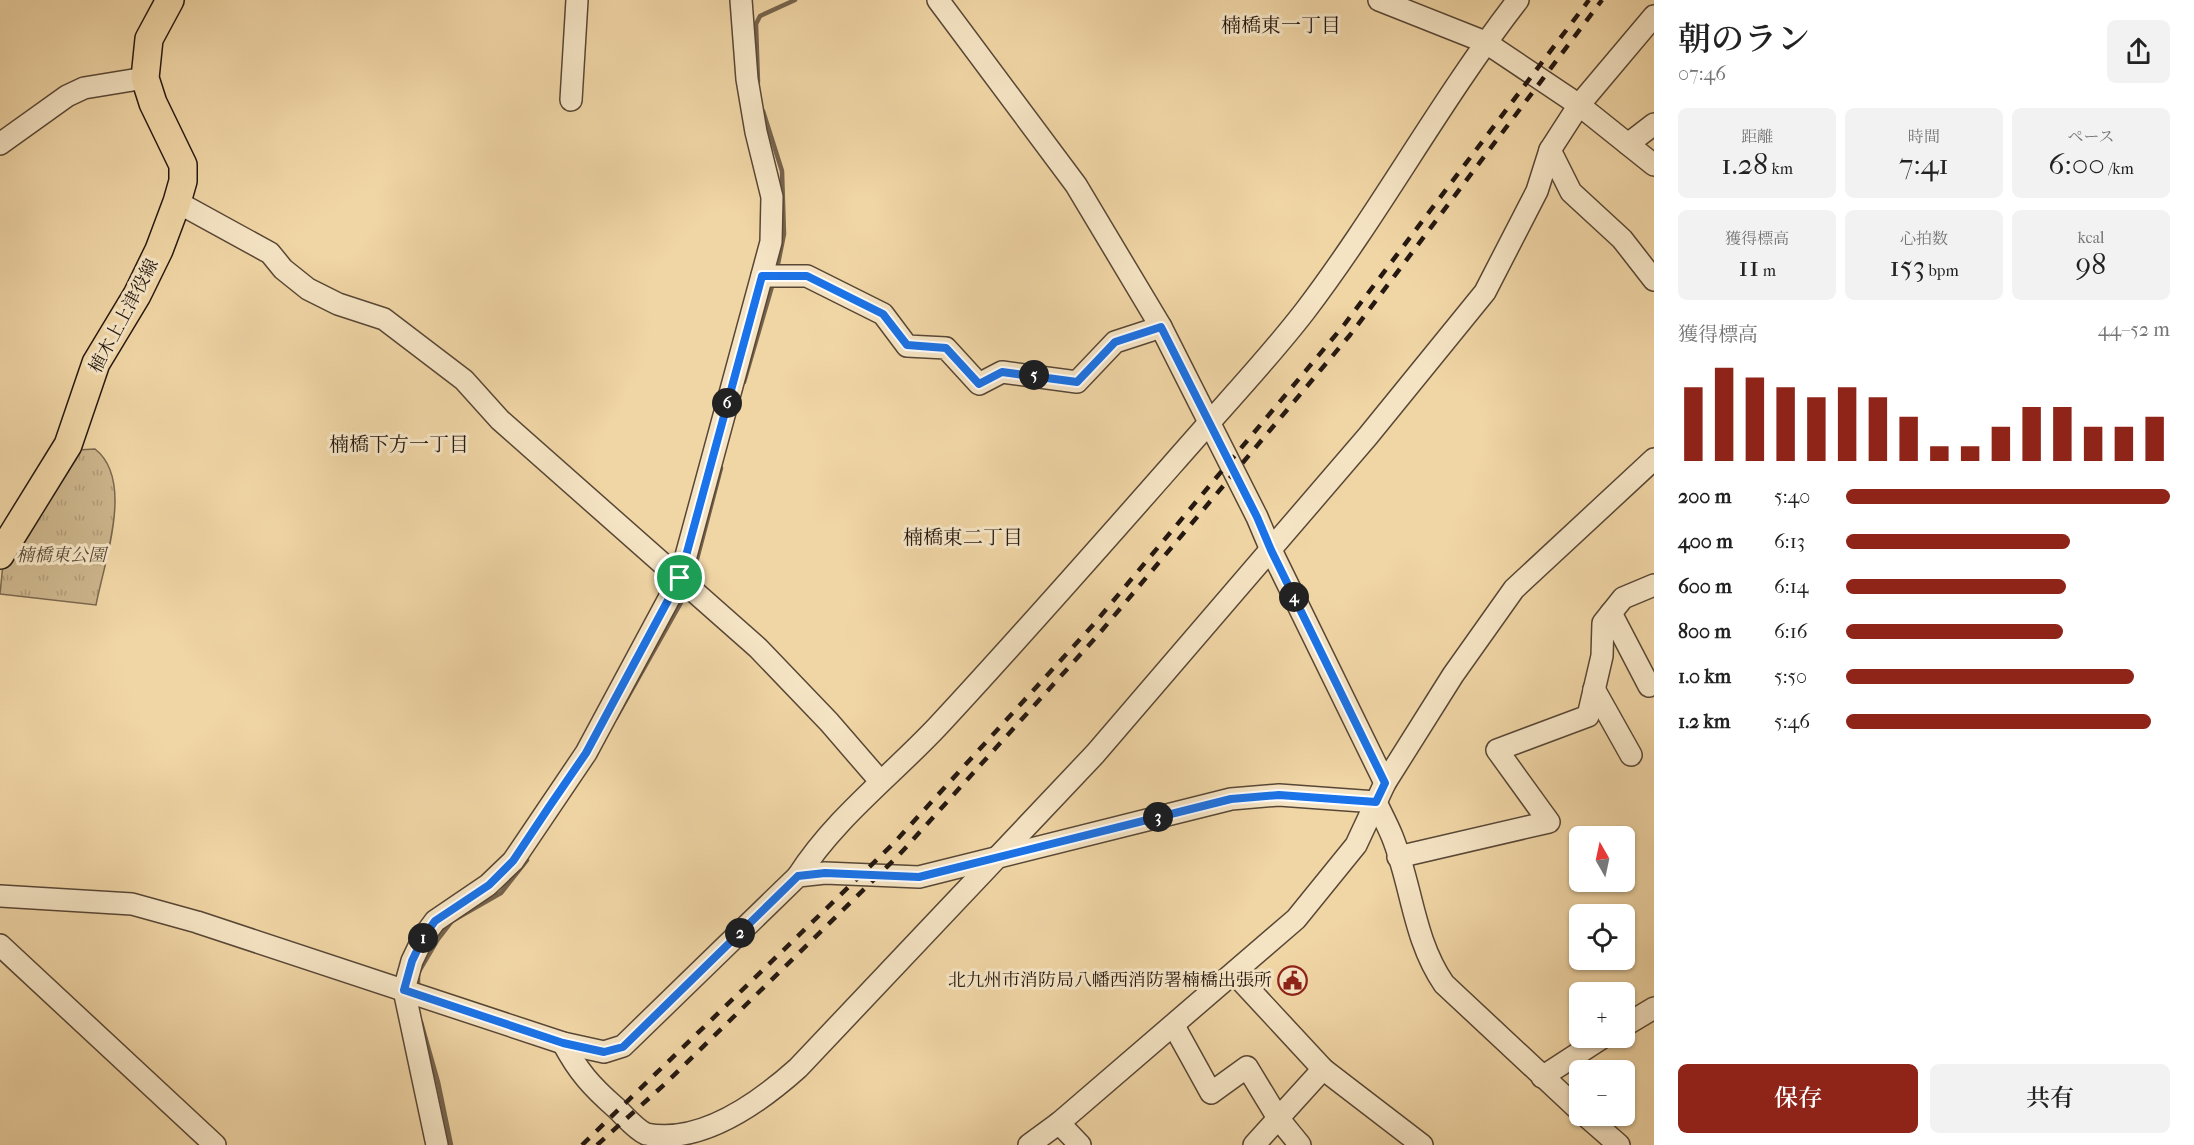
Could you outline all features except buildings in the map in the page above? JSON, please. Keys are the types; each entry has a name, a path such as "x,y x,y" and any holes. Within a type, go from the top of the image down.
{"main road":[{"name":"植木上上津役線","path":"0,555 68,445 96,363 137,295 159,250 177,202 183,181 183,165 153,103 145,78 149,39 170,0"}],"street":[{"path":"571,100 578,0"},
{"path":"437,1145 404,990 412,961 424,936 435,921 489,885 513,861 586,753 680,578 762,276 771,242 772,197 749,90 741,0"},
{"path":"938,0 1076,185 1161,327 1210,422 1385,783"},
{"path":"1379,0 1485,42 1579,105 1654,165"},
{"path":"0,896 132,904 197,922 563,1043 604,1052 623,1047 798,876 814,851 880,781 935,728 1210,422 1304,311 1436,121 1485,42 1518,0"},
{"path":"563,1043 580,1074 643,1133 670,1141 712,1129 759,1103 798,1068 1001,856 1095,754 1368,436 1485,292 1537,191 1550,150 1579,105 1654,16"},
{"path":"0,144 67,96 84,88 145,78"},
{"path":"1628,144 1654,124"},
{"path":"1550,150 1571,192 1622,239 1654,280"},
{"path":"177,202 270,253 308,290 338,304 384,319 464,380 500,420 758,648 829,722 880,781"},
{"path":"762,276 807,276 883,314 907,345 946,348 979,384 1002,372 1077,382 1115,342 1161,327"},
{"path":"1029,1145 1059,1123 1174,1026 1296,919 1356,845 1385,783 1453,675 1514,590 1654,459"},
{"path":"1398,856 1550,822 1497,750 1588,716 1602,656 1603,623 1623,598 1654,585"},
{"path":"1611,613 1649,686"},
{"path":"1594,688 1631,755"},
{"path":"798,876 825,873 919,877 1231,799 1279,795 1376,802"},
{"path":"1376,802 1393,837 1430,964 1444,984 1569,1101"},
{"path":"0,945 215,1145"},
{"path":"1235,974 1323,1069 1422,1145"},
{"path":"1635,1019 1654,1008"},
{"path":"1174,1026 1211,1093 1247,1067 1278,1118 1299,1145"},
{"path":"1542,1077 1587,1048"},
{"path":"1254,1145 1323,1069"},
{"path":"1059,1123 1080,1145"},
{"path":"1597,1126 1619,1145"}],"green space":[{"name":"楠橋東公園","path":"95,449 107,463 113,480 115,501 110,545 96,605 0,594 3,564 77,450"}],"waterway":[{"path":"758,82 756,24 760,16 795,0"},
{"path":"763,111 782,171 784,234 777,269"},
{"path":"744,382 773,283"},
{"path":"691,582 721,468"},
{"path":"616,718 687,592"},
{"path":"418,990 418,973 438,939 452,921 501,893 527,860"},
{"path":"421,1022 438,1082 451,1145"}],"railway":[{"path":"582,1145 893,844 1093,625 1344,325 1589,0"},
{"path":"597,1145 666,1083 899,855 1098,635 1350,335 1602,0"}],"place":[{"name":"北九州市消防局八幡西消防署楠橋出張所","path":"1293,980"}],"district":[{"name":"楠橋東一丁目","path":"1281,25"},
{"name":"楠橋下方一丁目","path":"399,444"},
{"name":"楠橋東二丁目","path":"963,537"}],"route":[{"path":"762,276 807,276 883,314 907,345 946,348 979,384 1002,372 1077,382 1115,342 1161,327 1257,517 1385,783 1376,802 1279,795 1231,799 919,877 825,873 798,876 623,1047 604,1052 563,1043 404,990 412,961 424,936 435,921 489,885 513,861 586,753 680,578 762,276"}]}
